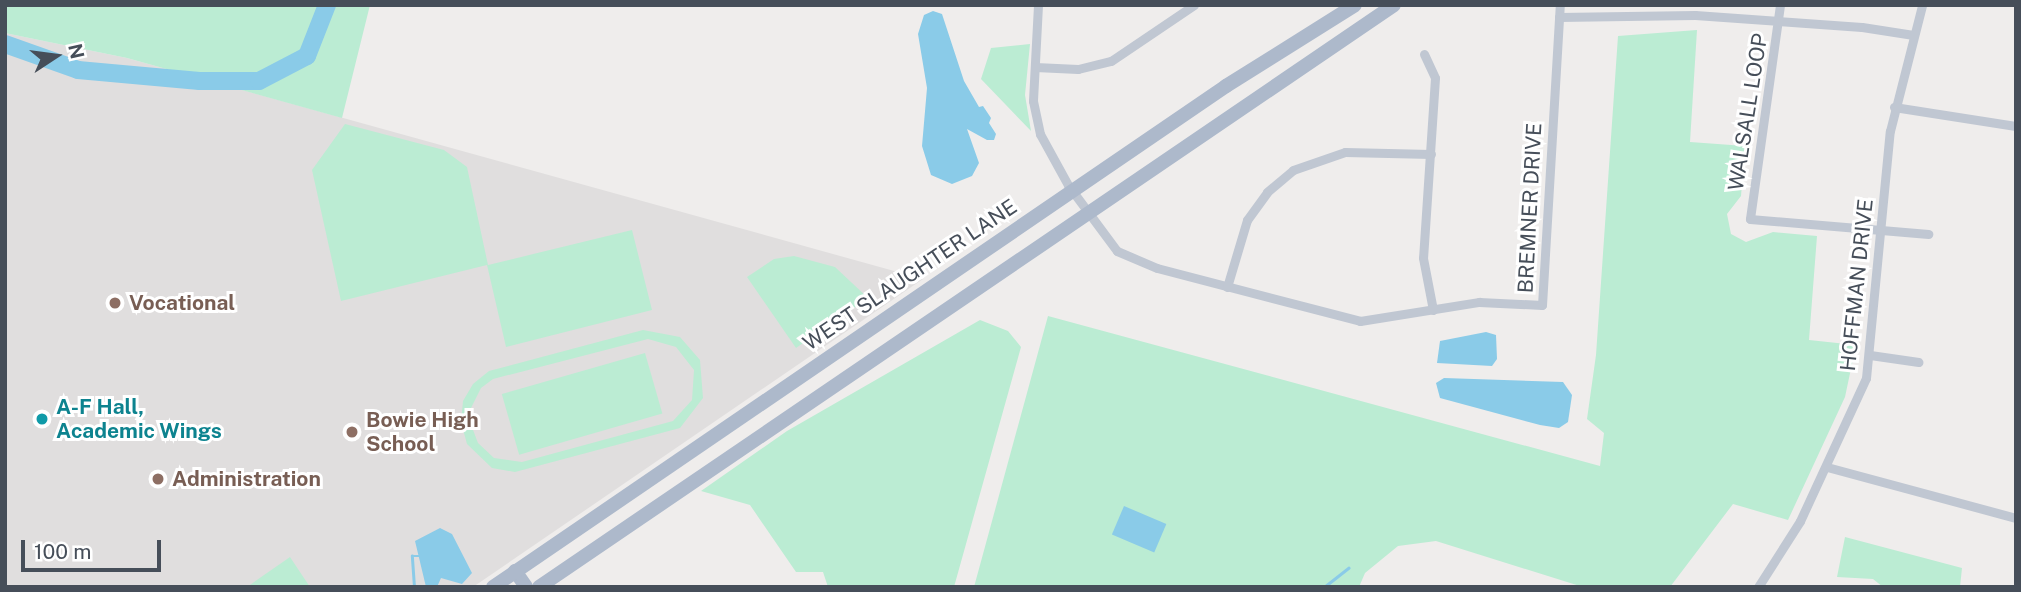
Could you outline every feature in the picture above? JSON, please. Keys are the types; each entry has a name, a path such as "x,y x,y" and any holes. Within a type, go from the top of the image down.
{"main road":[{"name":"WEST SLAUGHTER LANE","path":"493,587 1226,86 1355,5"},
{"path":"538,587 1087,213 1376,10 1394,5"},
{"path":"515,571 526,587"}],"street":[{"name":"BREMNER DRIVE","path":"1038,5 1033,101 1040,134 1073,191 1107,240 1128,257 1227,287 1360,321 1479,302 1542,305 1560,5"},
{"path":"1035,67 1078,69 1111,61 1194,5"},
{"name":"WALSALL LOOP","path":"1780,5 1780,20 1759,133 1750,219 1880,230"},
{"name":"HOFFMAN DRIVE","path":"1758,587 1783,550 1862,393 1870,355 1894,107 1922,5"},
{"path":"1559,17 1685,15 1780,20 1913,35"},
{"path":"1424,54 1435,78 1423,258 1433,310"},
{"path":"1894,107 2016,126"},
{"path":"1227,287 1247,220 1267,192 1293,170 1345,152 1431,154"},
{"path":"1880,230 1928,234"},
{"path":"1870,355 1918,362"},
{"path":"1827,467 2016,517"}],"shaded area":[{"name":"Bowie High School","path":"5,33 127,58 923,279 473,587 5,587"}],"green space":[{"path":"5,5 370,5 342,118 127,58 5,33"},
{"path":"1697,30 1690,142 1745,146 1741,196 1727,214 1731,234 1746,242 1773,232 1817,236 1809,340 1856,345 1845,397 1788,520 1733,504 1670,587 1583,587 1436,541 1398,546 1365,573 1359,587 974,587 1048,316 1600,466 1604,433 1587,419 1596,355 1618,36"},
{"path":"1030,44 1025,95 1031,131 981,79 991,48"},
{"path":"345,124 444,150 467,167 488,265 632,230 652,310 506,347 487,265 341,301 312,170"},
{"path":"794,256 835,267 868,298 796,348 747,277 774,259"},
{"path":"980,320 1008,331 1021,347 954,587 828,587 823,572 796,572 750,505 701,491 787,431"},
{"path":"643,330 680,337 700,360 703,398 680,428 515,472 492,468 467,444 461,422 463,401 473,384 489,371","holes":["648,339 676,347 694,370 692,400 673,421 522,462 494,458 478,443 470,422 471,408 481,388 493,379"]},
{"path":"645,353 662,414 519,455 502,394"},
{"path":"1845,537 1962,568 1960,587 1883,587 1873,579 1837,577"},
{"path":"290,557 310,587 247,587"}],"water":[{"path":"933,11 942,14 964,81 979,107 983,106 991,118 989,123 996,134 994,140 987,140 967,129 979,163 972,176 952,184 931,175 922,146 927,88 918,34 924,15"},
{"path":"1486,332 1496,335 1497,359 1492,366 1437,363 1440,341"},
{"path":"1444,378 1563,382 1572,395 1568,422 1559,428 1540,425 1440,398 1436,383"},
{"path":"1124,506 1166,524 1154,553 1112,535"},
{"path":"440,528 452,534 472,573 462,584 441,578 437,587 426,587 415,541"}],"waterway":[{"path":"5,44 78,70 200,81 259,81 307,56 327,5"},
{"path":"414,587 412,556 419,556"},
{"path":"1324,587 1348,568"}],"place":[{"name":"Vocational","path":"115,303"},
{"name":"A-F Hall, Academic Wings","path":"42,419"},
{"name":"Bowie High School","path":"352,432"},
{"name":"Administration","path":"158,479"}]}
